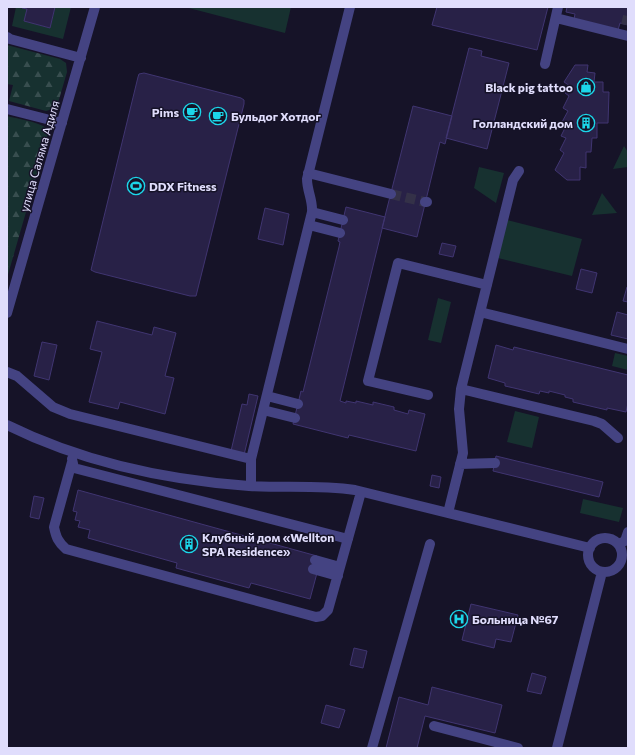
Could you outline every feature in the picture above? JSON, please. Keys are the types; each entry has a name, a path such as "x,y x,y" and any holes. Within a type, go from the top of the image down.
{"street":[{"name":"улица Саляма Адиля","path":"7,313 95,7"},
{"path":"251,486 251,458 312,212 312,198 307,184 308,173 350,7"},
{"path":"544,64 558,7"},
{"path":"556,18 626,32"},
{"path":"7,36 10,39 80,58"},
{"path":"7,109 62,122"},
{"path":"448,513 463,448 459,409 461,389 513,180 519,171"},
{"path":"308,173 391,194"},
{"path":"312,212 343,220"},
{"path":"309,225 340,233"},
{"path":"428,395 368,380 398,263 487,285"},
{"path":"480,312 628,349"},
{"path":"7,372 17,376 53,407 70,414 251,458"},
{"path":"461,389 594,421 602,424 618,438"},
{"path":"267,396 298,404"},
{"path":"264,410 295,418"},
{"path":"7,426 45,442 72,457 166,476 207,482 251,486 318,486 339,488 361,492 590,548"},
{"path":"72,457 74,468 348,539"},
{"path":"72,457 54,527 56,536 66,549 316,617 322,616 328,610 361,492"},
{"path":"460,464 494,463"},
{"path":"618,544 625,541 628,532"},
{"path":"603,538 614,540 618,544 625,560 612,571 602,572 593,568 590,563 588,553 593,543 603,538"},
{"path":"372,748 430,544"},
{"path":"314,565 339,571"},
{"path":"557,748 602,572"},
{"path":"434,726 518,748"}],"green space":[{"path":"16,7 23,7 27,9 24,21 50,28 55,7 71,7 63,39 12,26"},
{"path":"185,7 291,7 285,33"},
{"path":"7,45 60,59 66,63 67,72 58,103 53,109 46,111 9,101 13,85 7,84"},
{"path":"7,116 44,127 47,129 47,139 7,278"},
{"path":"624,146 628,152 628,167 613,169"},
{"path":"479,167 504,173 496,203 474,188"},
{"path":"602,193 617,213 592,215"},
{"path":"507,220 582,239 572,276 498,258"},
{"path":"438,298 451,302 441,343 428,340"},
{"path":"615,353 628,356 628,370 612,366"},
{"path":"515,411 539,417 532,448 507,442"},
{"path":"583,499 623,508 619,522 580,513"}],"building":[{"path":"55,7 50,28 24,21 27,9 22,8"},
{"path":"437,7 548,7 537,50 432,25"},
{"path":"567,7 628,7 628,25 620,23 618,30 574,19 575,14 566,12"},
{"path":"469,48 482,51 481,56 509,63 487,149 446,138"},
{"name":"Голландский дом","path":"575,65 588,65 587,72 595,73 594,82 603,82 603,92 609,92 608,123 597,123 597,138 592,138 591,152 586,152 586,168 580,167 580,180 567,180 555,170 564,153 560,150 566,138 561,136 567,124 562,122 568,111 563,108 569,96 565,93 570,86 564,82"},
{"path":"144,73 244,100 196,296 190,296 91,270 138,77 139,74"},
{"path":"413,106 452,116 445,144 440,142 417,237 382,228"},
{"path":"346,207 385,217 340,401 346,403 346,401 356,403 356,401 373,405 373,402 394,407 394,410 408,414 409,410 425,414 416,451 349,435 348,438 293,424 301,391 303,392 339,247 340,242 338,241"},
{"path":"265,208 289,214 283,245 258,239"},
{"path":"442,243 456,246 453,257 439,254"},
{"path":"581,269 597,273 592,293 576,289"},
{"path":"628,287 628,302 623,301"},
{"path":"617,312 628,315 628,339 611,335"},
{"path":"97,321 152,335 154,327 176,333 165,376 174,378 165,414 120,402 118,409 89,402 102,352 90,349"},
{"path":"42,342 57,345 49,380 34,376"},
{"path":"496,345 513,350 514,347 628,375 628,403 626,412 607,408 607,410 573,402 573,399 565,397 565,395 549,391 549,393 540,391 539,394 505,386 505,383 488,378"},
{"path":"249,394 258,396 244,455 231,451 242,404 247,405"},
{"path":"496,456 603,482 599,497 493,471"},
{"path":"432,475 441,477 439,488 430,486"},
{"name":"Клубный дом «Wellton SPA Residence»","path":"78,490 317,556 317,573 310,599 251,583 249,588 176,568 177,563 88,538 90,530 78,527 80,521 75,520 77,512 73,511"},
{"path":"34,496 44,498 39,519 30,517"},
{"path":"471,604 518,615 511,642 496,639 494,648 462,640"},
{"path":"354,648 367,651 363,668 350,665"},
{"path":"532,673 546,677 541,694 527,691"},
{"path":"432,687 502,705 495,733 425,716 417,748 386,748 399,697 428,705"},
{"path":"326,705 345,710 339,728 321,723"}],"tunnel":[{"path":"626,25 628,16"},
{"path":"391,194 425,202"}],"place":[{"name":"Black pig tattoo","path":"586,87"},
{"name":"Pims","path":"192,112"},
{"name":"Бульдог Хотдог","path":"218,116"},
{"name":"Голландский дом","path":"586,123"},
{"name":"DDX Fitness","path":"136,186"},
{"name":"Клубный дом «Wellton SPA Residence»","path":"189,544"},
{"name":"Больница №67","path":"459,619"}]}
